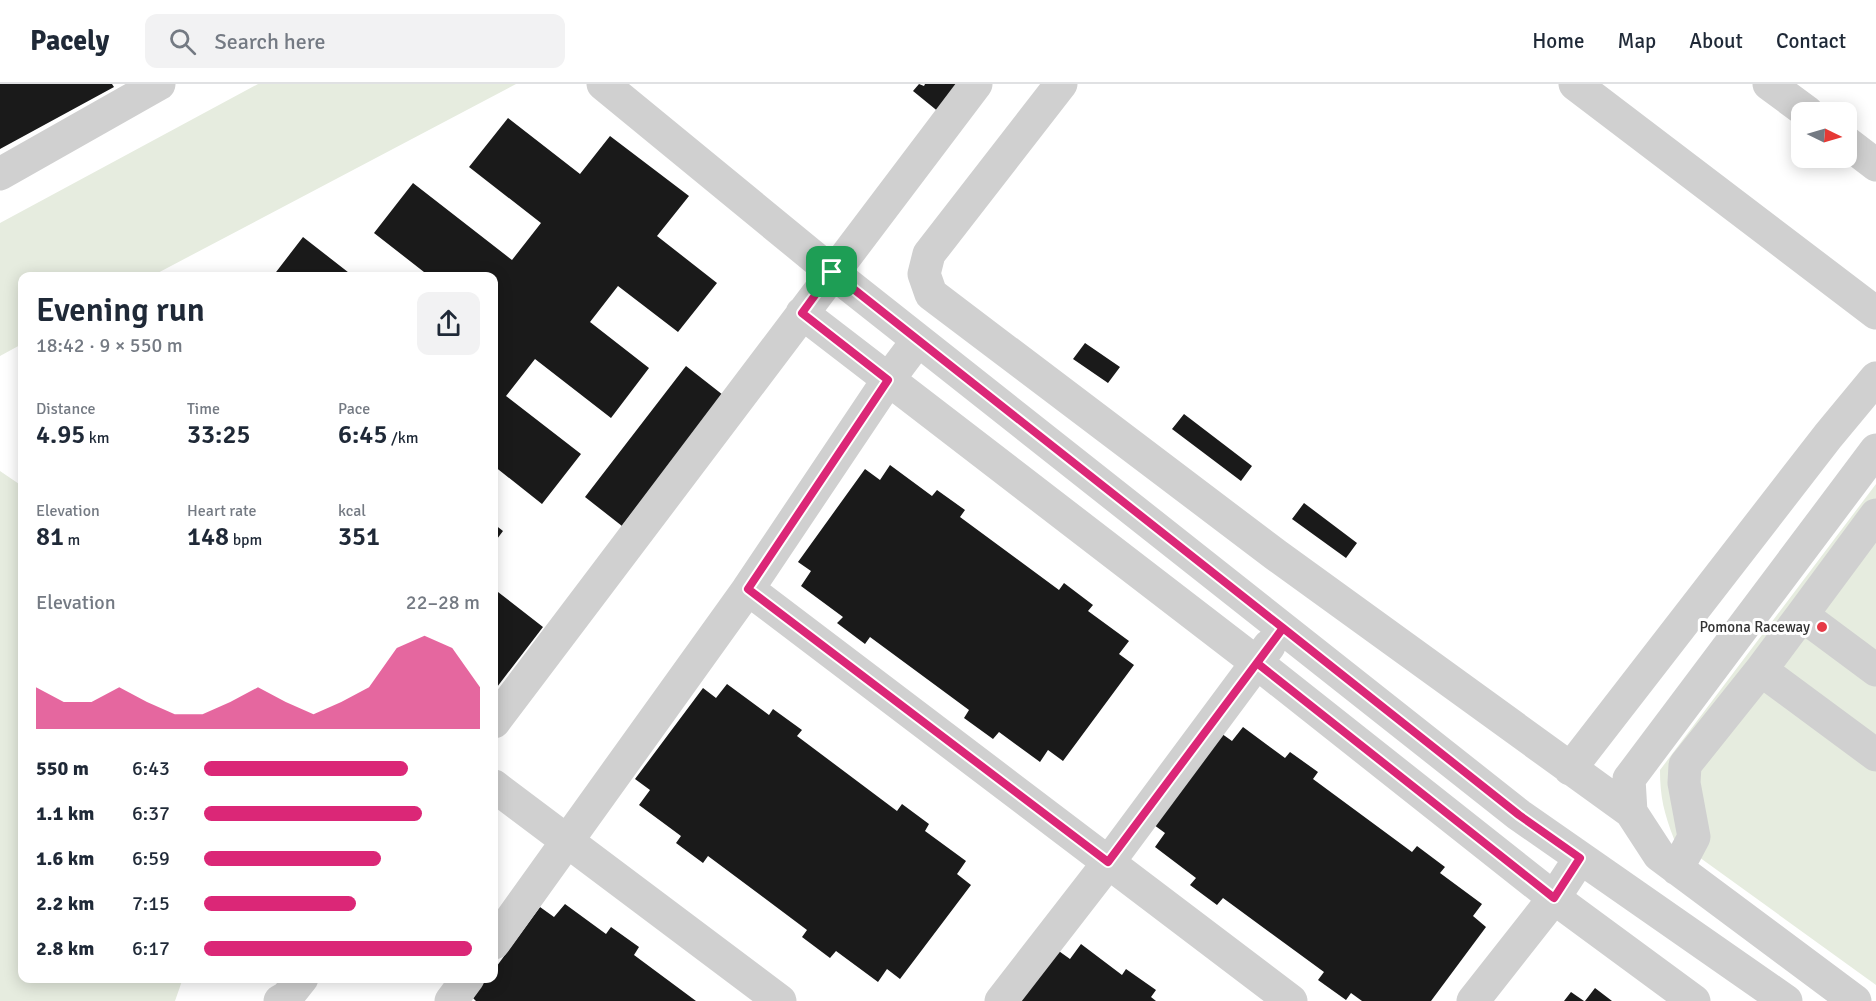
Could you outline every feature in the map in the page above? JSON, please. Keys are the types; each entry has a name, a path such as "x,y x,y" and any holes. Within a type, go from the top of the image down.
{"lane":[{"path":"0,174 159,84"},
{"path":"603,84 832,272 1519,815 1786,1001"},
{"path":"498,717 976,84"},
{"path":"1061,84 929,254 924,274 931,294 1276,555 1631,812 1659,855 1855,1001"},
{"path":"1575,84 1876,314"},
{"path":"1769,84 1793,102"},
{"path":"1857,150 1876,165"},
{"path":"802,313 1257,663 1554,898 1694,1001"},
{"path":"498,937 748,589 888,380 918,340"},
{"path":"1570,769 1828,436 1876,378"},
{"path":"1631,812 1629,780 1876,450"},
{"path":"1677,869 1694,837 1684,783 1685,765 1761,670 1876,515"},
{"path":"748,589 1291,1001"},
{"path":"1802,615 1876,670"},
{"path":"1001,1001 1283,628"},
{"path":"1761,670 1876,755"},
{"path":"498,789 780,1001"},
{"path":"1473,1001 1554,898 1580,858"},
{"path":"451,1001 464,983"}],"shaded area":[{"path":"258,84 516,84 160,272 18,272 18,346 0,356 0,223"},
{"path":"0,471 18,483 18,983 181,983 175,1001 0,1001"},
{"name":"Pomona Raceway","path":"1876,484 1876,985 1674,839 1663,805 1660,770"}],"building":[{"path":"0,84 112,84 114,87 0,149"},
{"path":"919,84 924,86 925,84 963,84 940,113 913,91"},
{"path":"508,118 580,174 610,136 689,196 657,236 717,283 678,332 618,286 590,322 649,368 611,418 535,359 506,396 581,454 542,504 498,469 498,272 424,272 374,233 413,183 512,260 541,223 469,167"},
{"path":"303,237 348,272 276,272"},
{"path":"1085,343 1120,367 1108,383 1073,359"},
{"path":"686,366 723,395 622,526 585,497"},
{"path":"1184,414 1252,466 1241,481 1172,429"},
{"path":"890,465 932,496 937,490 965,510 960,517 1059,590 1064,583 1093,605 1088,611 1129,641 1119,654 1134,665 1063,761 1048,750 1040,762 999,732 993,739 964,718 969,710 870,637 865,644 837,623 843,617 801,586 811,571 798,562 865,469 880,480"},
{"path":"1304,503 1357,543 1346,558 1292,519"},
{"path":"498,527 503,531 498,538"},
{"path":"498,592 543,627 498,686"},
{"path":"727,684 769,715 773,709 802,730 797,736 897,811 902,804 929,824 925,831 966,861 957,874 971,885 900,979 887,969 878,982 836,951 830,958 802,937 807,930 708,856 703,863 676,843 681,836 639,805 650,790 635,779 703,688 716,698"},
{"path":"1243,727 1285,758 1290,752 1318,772 1313,779 1412,852 1417,846 1445,867 1440,873 1482,904 1473,916 1486,927 1431,1001 1362,1001 1351,993 1346,1000 1318,980 1324,972 1223,898 1217,905 1190,885 1196,878 1155,847 1165,833 1150,822 1218,731 1232,741"},
{"path":"565,904 606,934 611,927 639,947 634,955 696,1001 476,1001 473,998 484,983 498,983 498,965 540,907 554,917"},
{"path":"1081,944 1122,975 1126,969 1156,990 1151,997 1156,1001 1017,1001 1056,949 1070,959"},
{"path":"1595,988 1612,1001 1585,1001"},
{"path":"1571,992 1584,1001 1564,1001"}],"place":[{"name":"Pomona Raceway","path":"1822,627"}],"route":[{"path":"832,272 802,313 888,380 748,589 1108,862 1283,628 1519,815 1580,858 1554,898 1257,663 1283,628 832,272"}]}
